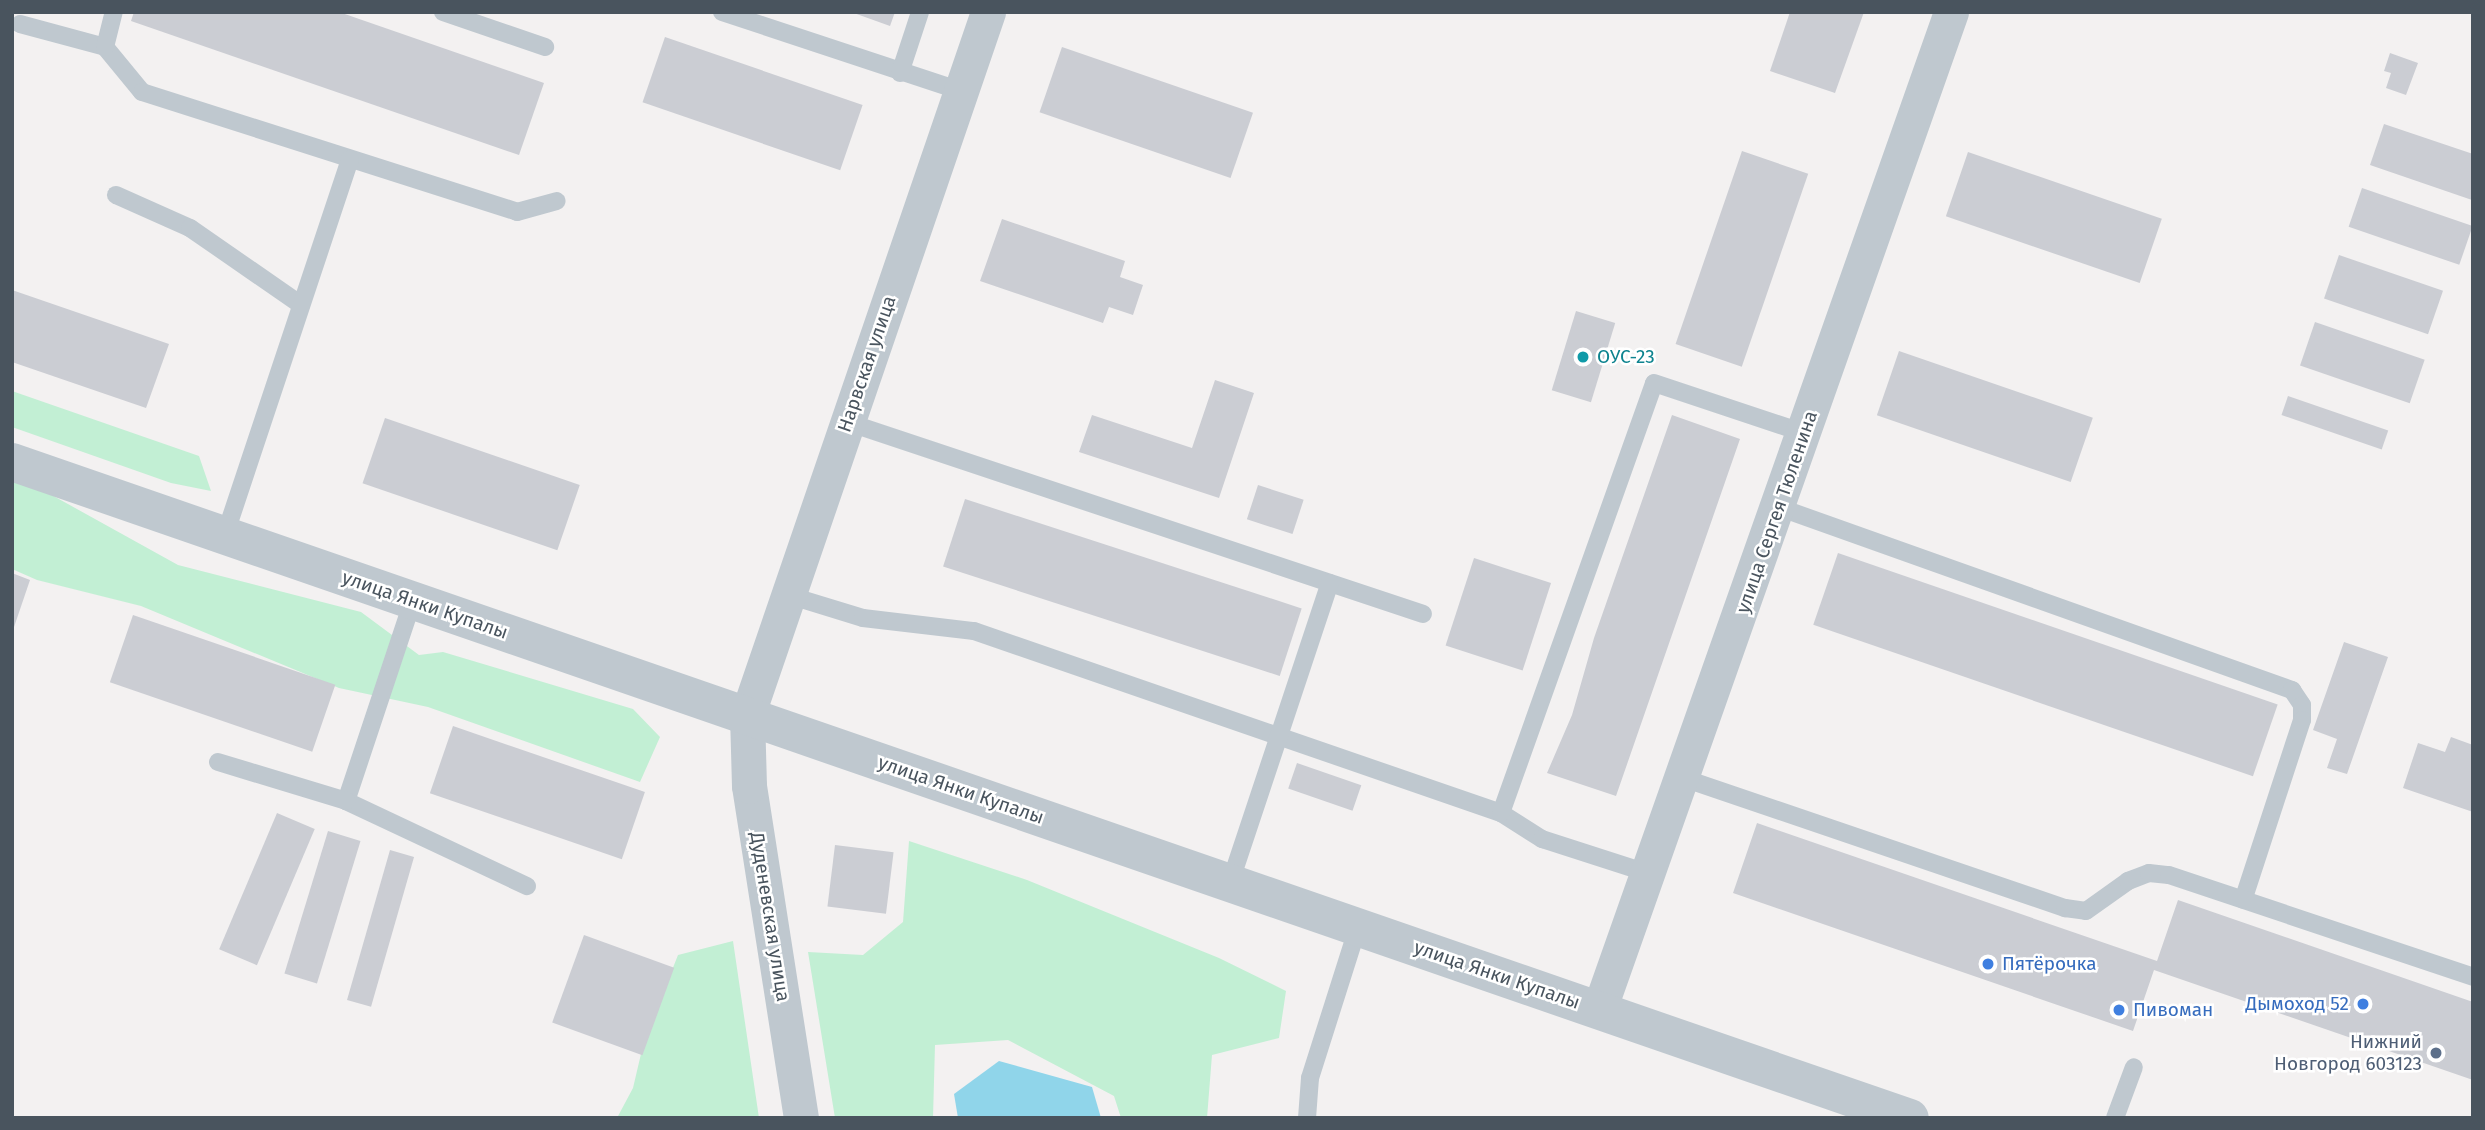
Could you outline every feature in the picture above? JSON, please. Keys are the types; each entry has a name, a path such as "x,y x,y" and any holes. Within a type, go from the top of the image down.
{"street":[{"name":"Нарвская улица","path":"747,716 988,12"},
{"name":"улица Сергея Тюленина","path":"1599,1010 1684,778 1951,12"},
{"name":"улица Янки Купалы","path":"12,462 1910,1118"},
{"name":"Дуденевская улица","path":"747,716 749,786 801,1118"}],"lane":[{"path":"105,47 114,12"},
{"path":"443,12 545,47"},
{"path":"722,12 961,91"},
{"path":"900,73 920,12"},
{"path":"20,24 105,47 142,92 517,212 557,201"},
{"path":"225,536 350,159"},
{"path":"116,195 190,228 301,305"},
{"path":"1501,813 1654,383 1804,433"},
{"path":"846,422 1423,614"},
{"path":"1779,507 2292,690 2302,705 2302,720 2243,900"},
{"path":"1230,883 1331,583"},
{"path":"788,595 863,618 974,631 1501,813 1542,839 1647,873"},
{"path":"346,801 413,600"},
{"path":"218,762 346,801 527,887"},
{"path":"1684,778 2065,908 2086,911 2128,881 2149,873 2169,875 2473,977"},
{"path":"1307,1118 1310,1078 1358,927"},
{"path":"2115,1118 2134,1067"}],"green space":[{"path":"12,391 199,456 211,491 171,483 12,427"},
{"path":"12,480 30,483 178,565 361,612 419,655 443,652 633,709 660,737 640,782 428,707 339,688 141,606 37,580 12,569"},
{"path":"909,841 1027,880 1219,958 1286,991 1279,1038 1212,1055 1207,1118 1121,1118 1114,1096 1008,1040 935,1045 933,1118 835,1118 808,952 863,955 903,922"},
{"path":"733,941 759,1118 617,1118 633,1088 644,1041 678,955"}],"water":[{"path":"999,1061 1092,1087 1101,1118 958,1118 954,1094"}],"building":[{"path":"134,12 339,12 544,83 519,155 131,21"},
{"path":"851,12 895,12 890,26"},
{"path":"1790,12 1864,12 1835,93 1770,71"},
{"path":"665,37 863,105 840,170 643,102"},
{"path":"1062,47 1253,113 1231,178 1040,112"},
{"path":"2390,53 2418,63 2406,95 2386,88 2391,73 2384,71"},
{"path":"2384,124 2473,154 2472,200 2370,165"},
{"path":"1742,151 1808,174 1742,367 1676,344"},
{"path":"1968,152 2162,219 2140,283 1946,216"},
{"path":"2362,188 2473,226 2459,265 2349,227"},
{"path":"1002,219 1125,261 1120,277 1143,285 1133,315 1109,307 1103,323 980,281"},
{"path":"2339,255 2443,291 2428,334 2324,298"},
{"path":"12,290 169,344 146,408 12,362"},
{"name":"ОУС-23","path":"1576,311 1615,323 1591,402 1552,390"},
{"path":"2315,322 2425,360 2410,403 2300,365"},
{"path":"1899,351 2093,418 2071,482 1877,415"},
{"path":"1215,380 1254,393 1219,498 1079,452 1092,415 1192,448"},
{"path":"2288,396 2388,431 2382,449 2281,415"},
{"path":"1672,415 1740,439 1616,796 1547,773 1572,715 1594,638"},
{"path":"385,418 580,485 557,550 363,483"},
{"path":"1258,485 1304,500 1293,534 1247,519"},
{"path":"965,499 1302,608 1280,676 943,567"},
{"path":"1838,553 2278,704 2253,776 1813,625"},
{"path":"1474,558 1551,583 1523,671 1446,645"},
{"path":"12,573 30,580 13,630 12,630"},
{"path":"133,615 335,685 312,752 110,682"},
{"path":"2344,642 2388,657 2347,774 2327,768 2337,739 2313,730"},
{"path":"453,726 645,792 622,859 430,793"},
{"path":"2451,737 2473,745 2473,812 2403,788 2418,743 2445,752"},
{"path":"1297,763 1361,785 1353,811 1288,789"},
{"path":"277,813 315,829 257,965 219,949"},
{"path":"1757,823 2157,961 2178,900 2473,1002 2473,1080 2154,970 2133,1031 1733,893"},
{"path":"328,831 361,841 317,983 284,973"},
{"path":"835,845 894,852 886,914 827,907"},
{"path":"390,850 414,857 371,1007 347,1000"},
{"path":"584,935 674,968 642,1055 552,1022"}],"place":[{"name":"ОУС-23","path":"1583,357"},
{"name":"Пятёрочка","path":"1988,964"},
{"name":"Дымоход 52","path":"2363,1004"},
{"name":"Пивоман","path":"2119,1010"},
{"name":"Нижний Новгород 603123","path":"2436,1053"}]}
